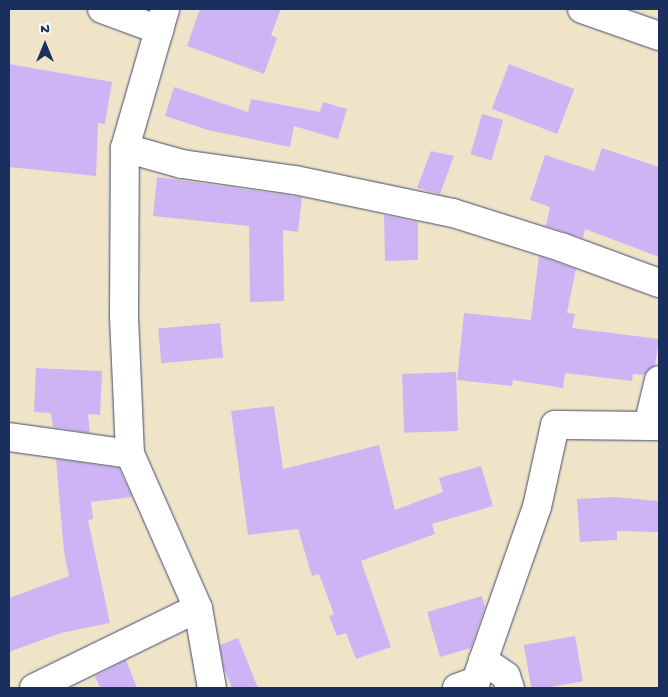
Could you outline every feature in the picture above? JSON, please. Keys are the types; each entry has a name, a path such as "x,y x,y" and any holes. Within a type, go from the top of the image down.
{"street":[{"path":"102,9 162,19 125,148 124,316 130,454 198,608 212,688"},
{"path":"582,9 659,36"},
{"path":"125,148 182,164 294,180 453,213 561,247 659,283"},
{"path":"457,688 476,681 484,660 537,507 555,425 654,426 659,380"},
{"path":"9,437 130,454"},
{"path":"34,688 198,608"},
{"path":"484,660 506,676 510,688"}],"building":[{"path":"200,9 281,9 271,35 277,38 264,74 187,46"},
{"path":"9,64 112,82 105,124 98,123 96,176 9,167"},
{"path":"509,64 574,89 557,134 492,109"},
{"path":"174,87 248,112 251,99 320,112 323,102 347,109 338,139 294,126 290,147 208,130 165,116"},
{"path":"482,114 503,120 492,160 470,154"},
{"path":"602,148 659,167 659,257 585,229 583,238 546,226 550,207 530,200 545,155 594,171"},
{"path":"431,151 454,156 440,194 417,188"},
{"path":"157,177 302,197 298,232 283,230 284,301 250,302 249,226 153,216"},
{"path":"384,215 418,222 418,260 385,261"},
{"path":"539,256 576,269 567,313 575,314 572,328 659,339 655,365 644,375 633,374 632,381 565,373 563,388 513,380 512,386 457,380 464,313 531,320"},
{"path":"220,323 223,358 161,363 158,328"},
{"path":"36,368 102,371 100,415 88,414 90,433 53,427 51,413 34,412"},
{"path":"456,372 458,431 404,433 402,374"},
{"path":"274,406 283,469 379,445 395,510 443,492 439,478 481,466 493,506 432,524 435,534 361,561 391,647 356,659 346,633 337,636 329,616 334,614 319,574 312,576 298,529 248,535 231,411"},
{"path":"56,459 119,468 132,497 91,502 93,519 88,520 110,623 61,633 9,652 9,598 69,576 64,552"},
{"path":"615,497 659,501 659,532 617,531 617,540 580,542 577,499"},
{"path":"482,596 485,607 471,648 440,657 427,612"},
{"path":"575,636 583,681 545,688 531,688 524,645"},
{"path":"238,638 258,688 232,688 224,668 220,645"},
{"path":"126,660 137,688 100,688 95,676"}]}
